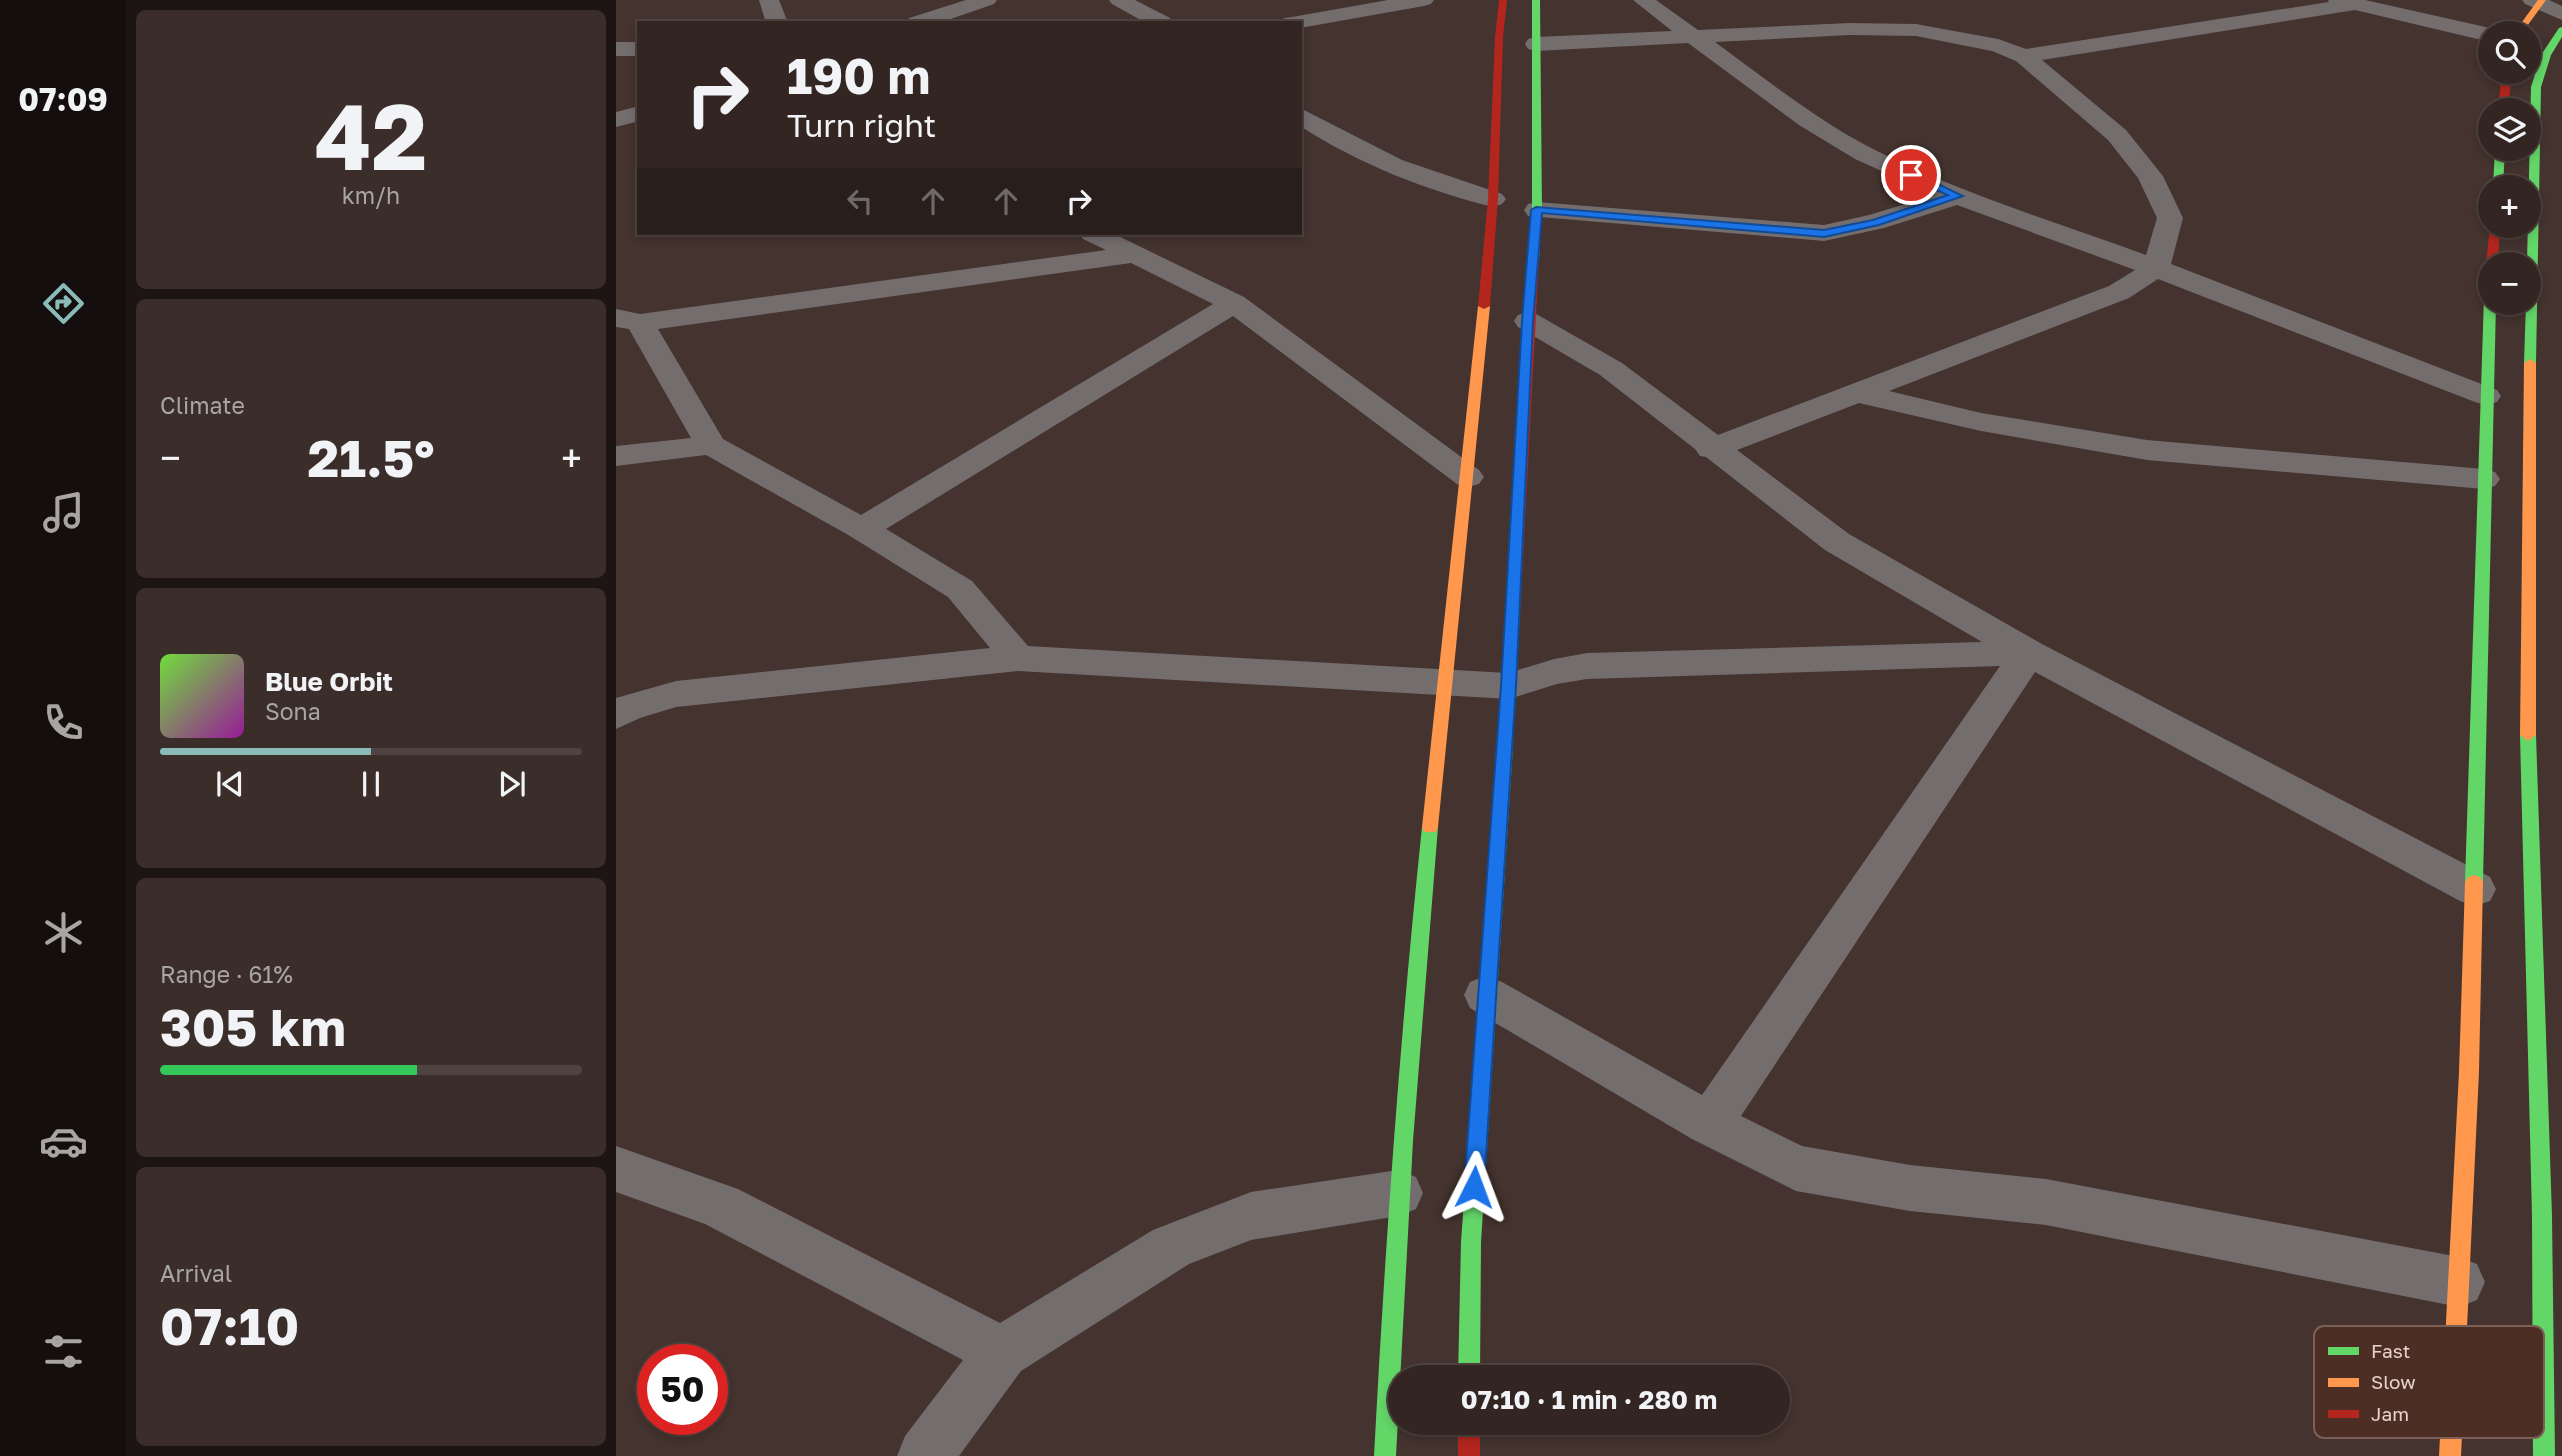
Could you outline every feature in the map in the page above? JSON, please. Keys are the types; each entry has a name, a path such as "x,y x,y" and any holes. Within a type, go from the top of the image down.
{"main road":[{"path":"1385,1456 1398,1193 1414,978 1443,684 1468,477 1493,199 1499,37 1503,0"},
{"path":"1469,1365 1471,1242 1509,686 1536,210 1536,0"},
{"path":"2525,21 2537,2"},
{"path":"2544,1456 2546,1322 2529,814 2529,473 2536,87 2546,55 2562,30"},
{"path":"2528,84 2536,87"},
{"path":"2457,1326 2475,890 2489,315"},
{"path":"1469,1435 1469,1456"},
{"path":"2450,1456 2451,1438"}],"street":[{"path":"769,0 776,21"},
{"path":"923,21 987,0"},
{"path":"1119,0 1158,21"},
{"path":"1280,0 1292,21"},
{"path":"1302,21 1424,0"},
{"path":"1643,0 1833,138 1958,196 2156,268 2486,396"},
{"path":"2398,0 2427,19"},
{"path":"2024,56 2346,2 2478,32"},
{"path":"2537,2 2562,15"},
{"path":"1880,8 1916,30"},
{"path":"1536,44 1690,34 1850,29 1916,30 1976,40 2024,56 2117,135 2150,176 2170,218 2156,268 2119,292 1711,449"},
{"path":"616,49 637,49"},
{"path":"616,120 637,114"},
{"path":"1302,116 1394,167 1443,186 1493,199"},
{"path":"1536,210 1824,233 1875,222 1958,196"},
{"path":"1096,235 1234,303 1468,477"},
{"path":"1018,658 960,589 862,529 710,445 628,321 1137,254"},
{"path":"862,529 1234,303"},
{"path":"1528,321 1611,369 1711,449 1837,542 2029,653 2475,890"},
{"path":"1857,393 1981,422 2147,450 2484,479"},
{"path":"616,456 710,445"},
{"path":"616,715 627,708 676,694 1018,658 1509,686 1554,672 1587,666 2029,653"},
{"path":"1709,1124 2029,653"},
{"path":"1486,995 1709,1124 1796,1168 1910,1188 2046,1202 2459,1282"},
{"path":"616,1170 720,1206 1002,1352"},
{"path":"925,1456 1002,1352 1171,1247 1251,1216 1398,1193"}],"traffic: fast":[{"path":"1533,260 1537,210 1536,0"},
{"path":"2530,363 2536,87 2546,55 2562,30"},
{"path":"2499,161 2499,175"},
{"path":"2474,882 2490,315"},
{"path":"2528,735 2543,1326"},
{"path":"1469,1365 1471,1242 1505,746"},
{"path":"1385,1456 1403,1141 1430,827"},
{"path":"2544,1438 2544,1456"}],"traffic: slow":[{"path":"2527,21 2542,0"},
{"path":"1430,827 1484,306"},
{"path":"2528,735 2530,363"},
{"path":"2456,1326 2469,1072 2474,882"},
{"path":"2450,1456 2451,1438"}],"traffic: jam":[{"path":"1484,306 1493,199 1499,37 1503,0"},
{"path":"2504,98 2506,84"},
{"path":"2493,252 2494,238"},
{"path":"1505,746 1533,260"},
{"path":"1469,1435 1469,1456"}],"route":[{"path":"1474,1187 1509,686 1536,210 1824,233 1875,222 1958,196 1911,175"}]}
